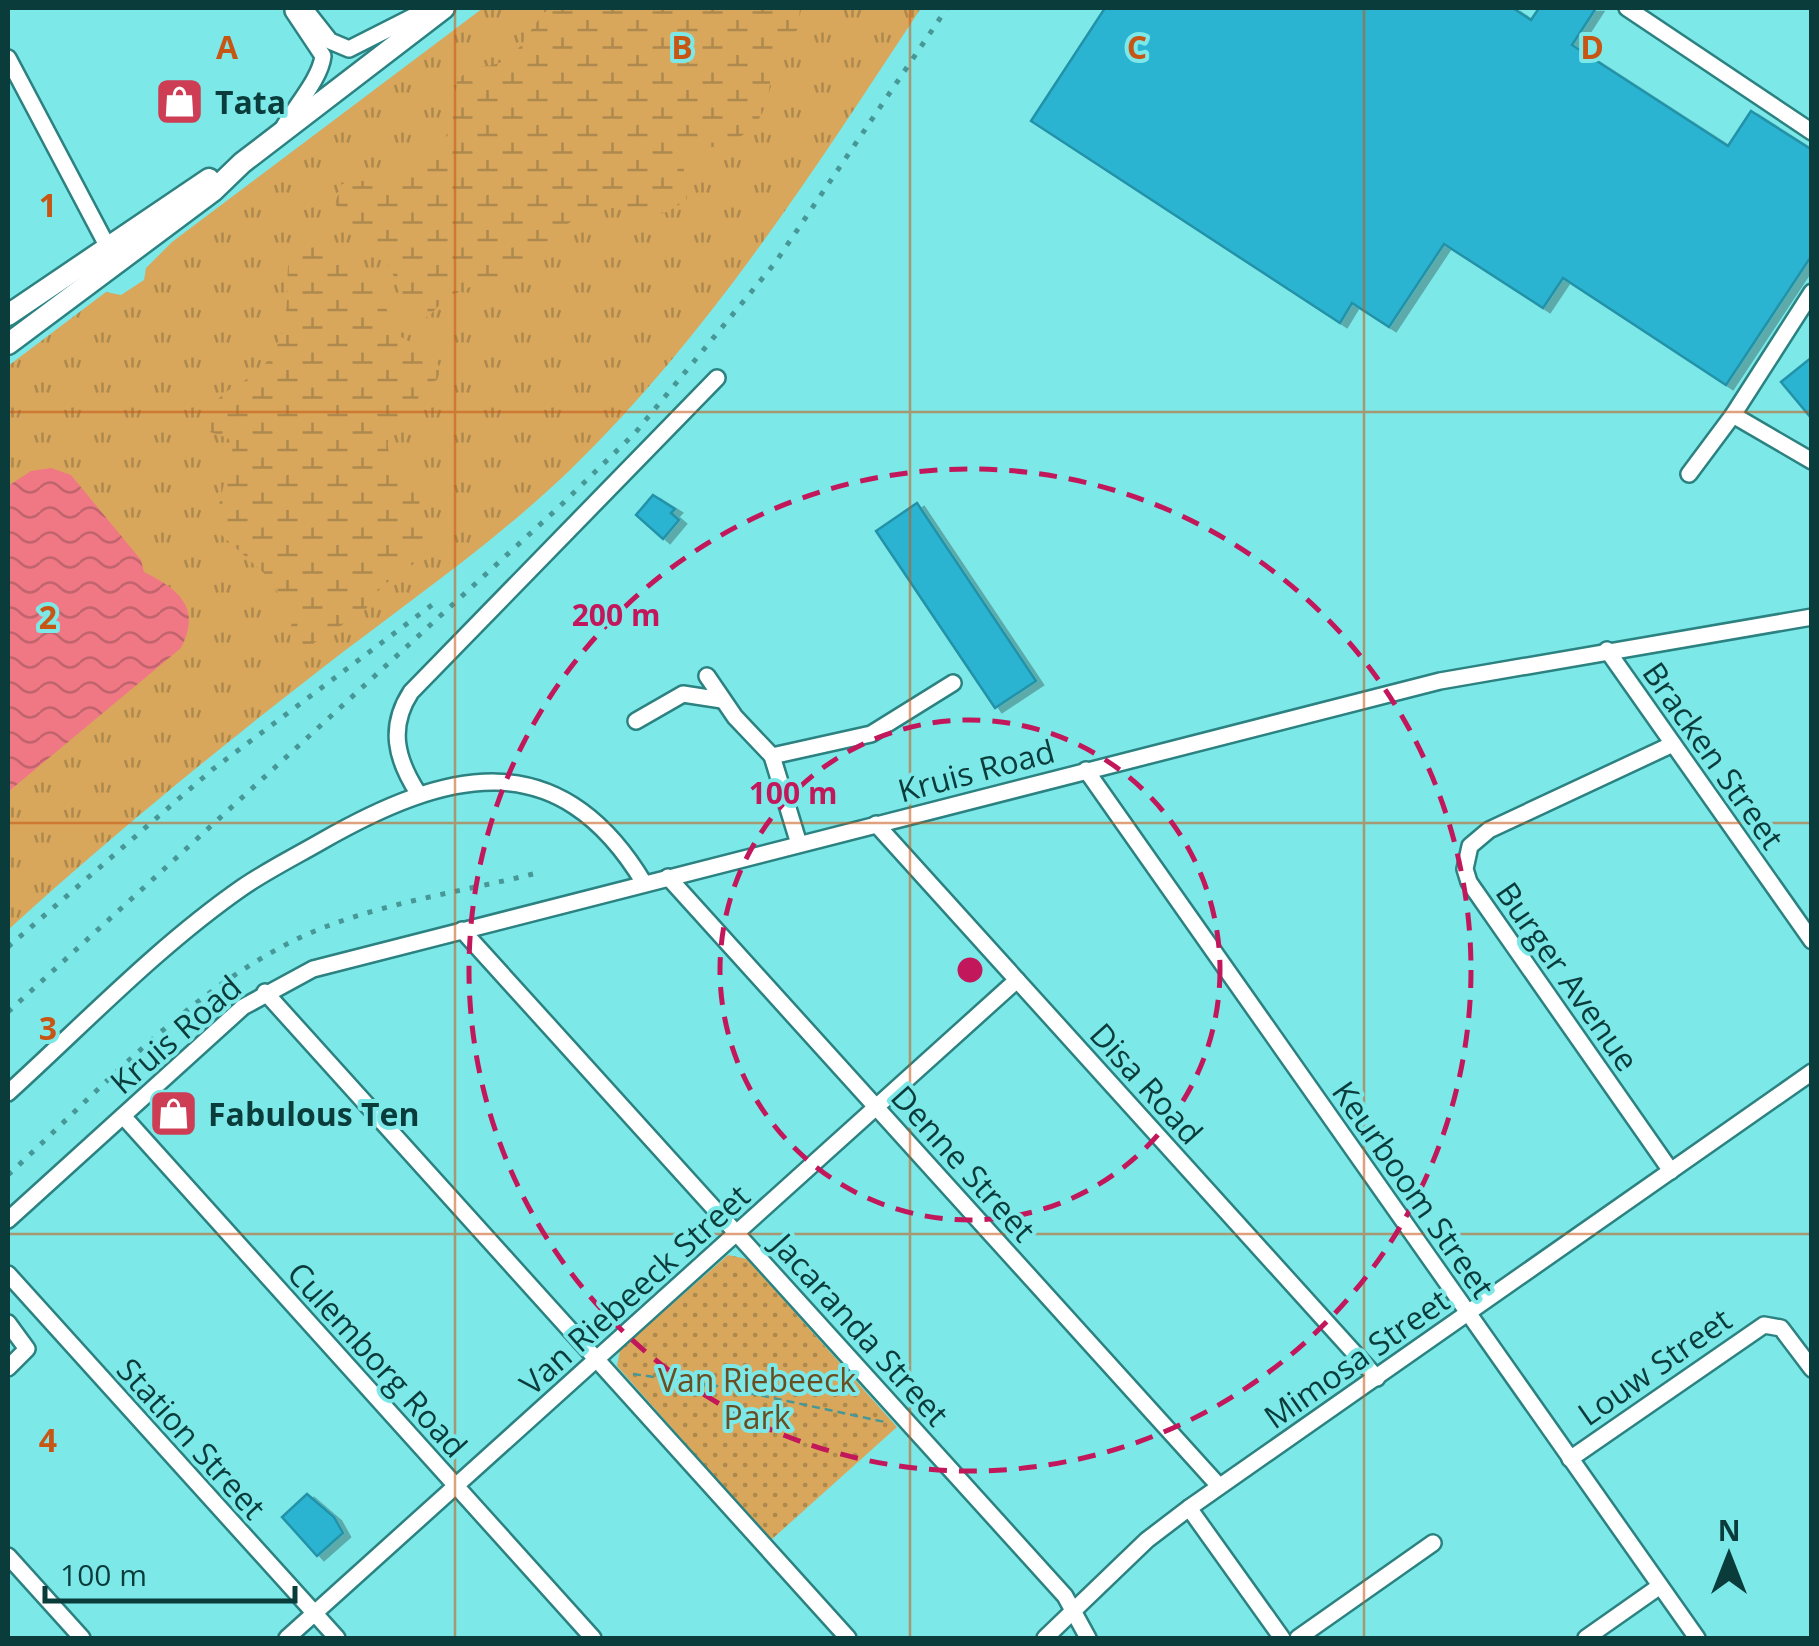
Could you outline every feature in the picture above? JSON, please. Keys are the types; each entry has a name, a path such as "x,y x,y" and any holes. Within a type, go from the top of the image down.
{"main road":[{"path":"8,315 112,254 242,163 444,8"},
{"path":"8,344 112,254"}],"street":[{"path":"298,9 330,41 350,48 430,8"},
{"path":"1627,8 1812,132"},
{"path":"280,134 302,93 316,79 323,56 298,9"},
{"path":"8,58 112,254"},
{"path":"1689,474 1734,415 1812,292"},
{"path":"418,793 401,764 396,733 400,708 410,692 716,378"},
{"path":"1734,415 1812,461"},
{"name":"Kruis Road","path":"8,1220 265,992 313,969 1440,681 1812,617"},
{"name":"Bracken Street","path":"1606,650 1812,941"},
{"path":"707,676 722,700 772,756 800,844"},
{"path":"772,756 872,734 954,682"},
{"path":"636,720 683,694 722,700"},
{"name":"Burger Avenue","path":"1671,1171 1469,882 1465,869 1470,846 1489,830 1672,744"},
{"name":"Keurboom Street","path":"1086,770 1697,1638"},
{"path":"8,1094 186,932 244,886 374,812 418,793 484,781 536,790 599,825 618,842 644,883"},
{"name":"Disa Road","path":"876,824 1377,1378"},
{"name":"Denne Street","path":"668,877 1219,1486"},
{"name":"Jacaranda Street","path":"462,930 1065,1596 1088,1638"},
{"name":"Van Riebeeck Street","path":"287,1638 1017,980"},
{"path":"265,992 848,1638"},
{"name":"Mimosa Street","path":"1045,1638 1147,1540 1189,1508 1812,1072"},
{"name":"Culemborg Road","path":"123,1116 593,1638"},
{"name":"Station Street","path":"10,1281 337,1638"},
{"path":"8,1323 27,1348 8,1368"},
{"name":"Louw Street","path":"1570,1459 1764,1325 1781,1328 1812,1368"},
{"path":"1189,1508 1282,1638"},
{"path":"1298,1638 1432,1543"},
{"path":"8,1556 82,1638"},
{"path":"1586,1638 1660,1586"}],"path":[{"path":"609,1372 716,1386 824,1412 912,1427"}],"green space":[{"path":"483,8 921,8 800,190 714,307 621,418 570,470 480,548 202,764 8,930 8,366 106,292 121,295 144,280 146,268 172,242"},
{"path":"549,8 800,8 798,29 770,58 767,101 755,124 734,140 683,161 687,199 659,214 607,208 582,215 514,270 451,296 429,317 410,316 388,265 335,203 342,184 392,175 435,151 452,120 457,80 473,67 489,66 511,56"},
{"path":"306,239 322,243 351,261 384,304 397,335 431,353 441,369 437,380 420,387 417,407 393,431 388,444 392,459 419,495 418,518 428,554 382,586 365,610 314,643 306,662 289,654 292,616 267,576 217,531 215,521 233,447 228,438 210,432 215,404 261,368 278,343 285,317 290,250"},
{"name":"Van Riebeeck Park","path":"728,1255 747,1259 897,1427 771,1540 617,1366 620,1350"}],"water":[{"path":"51,468 71,475 141,560 144,572 167,585 183,601 189,621 181,648 8,792 8,486 31,471"}],"building":[{"path":"1105,8 1513,8 1531,20 1539,8 1596,8 1572,45 1728,146 1751,111 1812,150 1812,255 1726,385 1563,278 1543,308 1444,244 1389,327 1352,303 1340,323 1031,121"},
{"path":"1812,357 1812,419 1781,382"},
{"path":"653,495 675,509 671,513 679,520 663,539 636,515"},
{"path":"917,503 1036,681 995,708 876,531"},
{"path":"307,1494 334,1517 343,1533 317,1556 282,1517"}],"railway":[{"path":"8,1012 635,433 775,263 947,8"},
{"path":"8,947 213,769 432,605"},
{"path":"8,1175 145,1046 256,961 297,939 353,917 533,874"}],"place":[{"name":"Tata","path":"180,101"},
{"name":"Fabulous Ten","path":"173,1113"}]}
